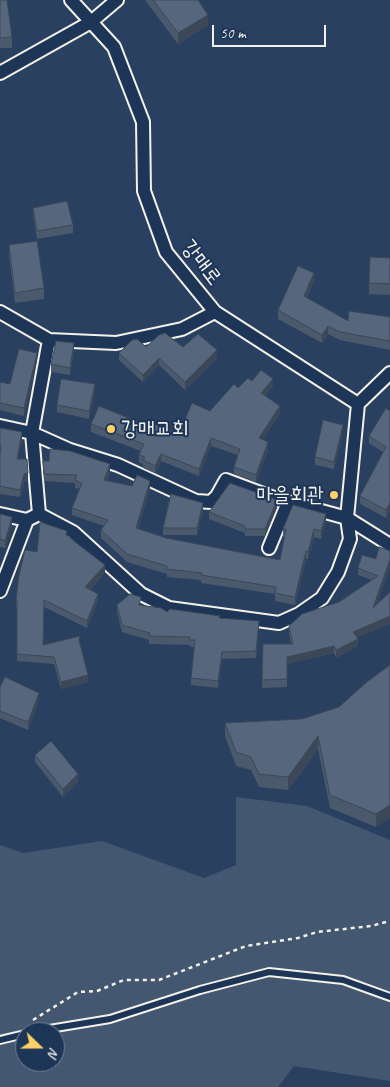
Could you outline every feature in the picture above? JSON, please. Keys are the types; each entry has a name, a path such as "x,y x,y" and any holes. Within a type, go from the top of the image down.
{"street":[{"name":"강매로","path":"71,0 114,47 143,122 144,192 166,252 215,312 358,404"},
{"path":"0,73 92,22 117,0"},
{"path":"0,312 49,340 116,343 182,329 215,312"},
{"path":"40,514 32,433 49,340"},
{"path":"40,514 72,532 141,594 169,608 278,623 299,614 322,598 338,572 350,539 347,518 358,404 390,372"},
{"path":"0,426 32,433 70,450 118,465 196,501 210,502 217,496 226,480 288,502 347,518 390,545"},
{"path":"269,548 288,502"},
{"path":"0,514 28,520 40,514"},
{"path":"0,591 28,520"}],"lane":[{"path":"65,1026 110,1019 200,990 269,972 343,980 390,997"},
{"path":"0,1040 15,1036"}],"path":[{"path":"30,1022 78,992 97,991 124,980 159,980 246,946 298,938 317,932 372,926 390,921"}],"shaded area":[{"path":"236,797 307,806 390,840 390,1081 294,1066 278,1087 0,1087 0,845 23,853 102,841 204,878 236,865"}],"building":[{"path":"0,0 7,0 12,37 0,38"},
{"path":"153,0 198,0 208,15 178,33"},
{"path":"67,201 73,225 37,231 33,208"},
{"path":"37,241 44,288 15,293 9,245"},
{"path":"370,257 390,258 390,284 369,283"},
{"path":"298,266 314,273 304,296 348,321 349,311 390,317 390,341 340,332 328,326 322,335 278,310"},
{"path":"165,333 183,347 198,334 217,350 185,382 159,358 143,375 119,353 132,340 137,339 146,347 159,335"},
{"path":"56,341 74,343 70,368 51,364"},
{"path":"19,349 37,353 24,408 0,403 0,382 10,384"},
{"path":"261,370 273,379 261,393 280,406 259,438 268,442 256,475 234,467 240,449 211,438 199,469 161,454 155,466 143,460 145,457 139,455 144,444 91,424 99,406 146,425 148,421 179,434 192,403 210,411 234,384 238,388 248,378 252,381"},
{"path":"61,379 95,384 89,411 57,405"},
{"path":"386,408 390,411 390,503 386,510 360,496 386,447 369,436"},
{"path":"323,420 343,425 334,462 315,457"},
{"path":"0,428 22,432 17,459 27,459 28,473 24,474 20,490 0,486"},
{"path":"50,449 70,451 110,464 104,480 132,486 137,475 150,481 136,528 166,538 280,560 286,529 283,529 293,505 326,514 321,531 314,529 308,552 306,551 295,597 275,593 276,587 201,575 202,573 167,569 167,566 127,554 101,530 108,520 72,508 82,483 75,480 77,475 44,474 43,461 49,461"},
{"path":"230,483 277,500 265,529 245,529 245,526 209,512"},
{"path":"171,494 203,503 197,528 163,528"},
{"path":"0,514 12,517 5,541 0,539"},
{"path":"40,522 67,531 66,535 105,565 85,587 98,594 87,621 44,600 43,645 80,636 79,640 88,675 61,682 54,657 17,654 16,600 19,575 25,550 37,552"},
{"path":"379,547 390,551 390,559 373,608 390,592 390,616 353,632 358,639 336,650 334,646 287,657 287,679 262,680 263,644 293,644 289,626 302,614 339,602 378,576 358,568 362,555 376,559"},
{"path":"130,594 141,597 139,605 161,608 167,612 170,609 220,616 219,618 259,621 256,651 222,652 218,681 191,678 195,640 190,640 190,637 149,636 150,633 122,625 117,605"},
{"path":"390,665 390,805 376,814 330,795 318,736 288,777 259,774 251,757 236,752 225,723 302,719 339,707 368,681"},
{"path":"5,677 39,693 28,722 0,711 0,687"},
{"path":"51,741 78,774 63,789 35,755"}],"place":[{"name":"강매교회","path":"111,429"},
{"name":"마을회관","path":"334,495"}]}
